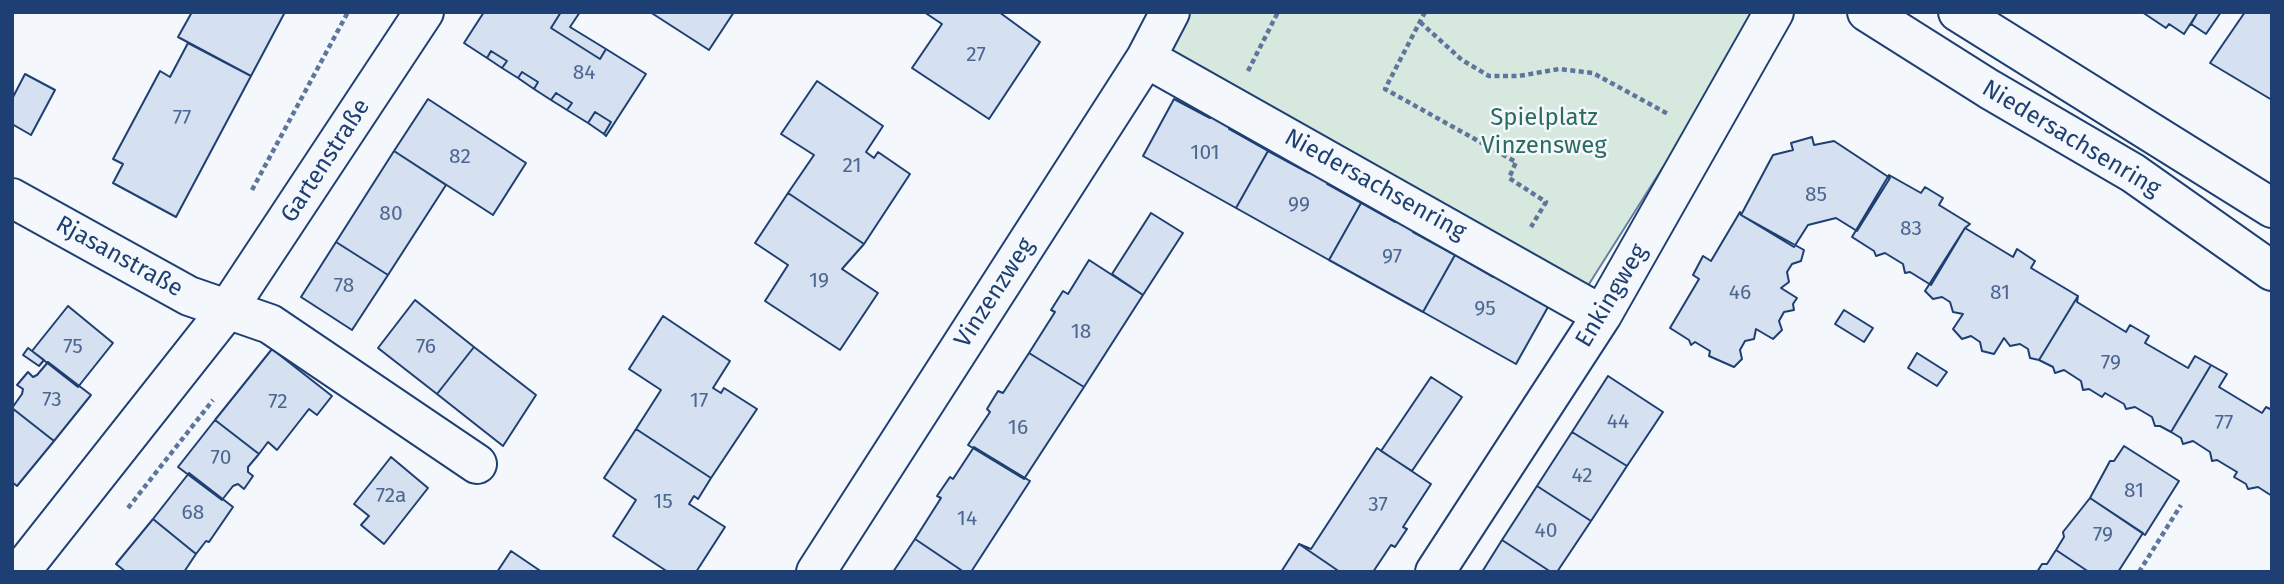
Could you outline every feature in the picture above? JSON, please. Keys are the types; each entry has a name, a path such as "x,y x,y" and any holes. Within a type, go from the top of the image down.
{"street":[{"name":"Gartenstraße","path":"20,572 228,310 424,12"},
{"name":"Vinzenzweg","path":"816,572 1146,58 1170,12"},
{"name":"Enkingweg","path":"1436,572 1602,315 1774,12"},
{"name":"Niedersachsenring","path":"1867,12 1989,89 2133,173 2272,271"},
{"name":"Niedersachsenring","path":"1958,12 2272,208"},
{"name":"Niedersachsenring","path":"1146,58 1602,315"},
{"name":"Rjasanstraße","path":"12,198 189,296 228,310"},
{"path":"228,310 270,324 477,464"}],"path":[{"path":"1231,105 1278,12"},
{"path":"1425,12 1385,89 1516,162 1509,178 1546,202 1511,262"},
{"path":"1420,22 1462,60 1489,76 1519,76 1559,68 1593,73 1705,135"},
{"path":"2139,572 2181,505"}],"green space":[{"name":"Spielplatz Vinzensweg","path":"1183,12 1761,12 1584,292 1161,50"}],"building":[{"path":"192,12 285,12 251,76 178,37"},
{"path":"484,12 561,12 551,28 600,59 606,49 646,74 606,136 604,134 611,122 595,112 588,123 567,110 572,103 556,93 551,100 534,89 538,82 522,72 518,78 502,68 507,61 491,51 487,58 464,43"},
{"path":"561,12 580,12 570,27 606,49 600,59 551,28"},
{"path":"650,12 734,12 709,50"},
{"path":"924,12 999,12 1040,42 989,119 912,68 942,24"},
{"path":"2142,12 2198,12 2184,34 2169,24 2166,28"},
{"path":"2198,12 2221,12 2206,34 2191,24"},
{"path":"2245,12 2272,12 2272,100 2210,63"},
{"path":"188,43 251,76 176,217 113,183 123,164 113,159 160,71 170,77"},
{"path":"491,51 507,61 502,68 487,58"},
{"path":"522,72 538,82 534,89 518,78"},
{"path":"25,74 55,90 31,135 12,124 12,99"},
{"path":"817,81 883,126 866,152 874,158 878,152 910,174 864,244 788,193 814,155 781,134"},
{"path":"556,93 572,103 567,110 551,100"},
{"path":"428,99 526,163 493,215 394,151"},
{"path":"1174,99 1210,118 1211,115 1231,125 1229,129 1268,151 1236,208 1143,156"},
{"path":"595,112 611,122 604,134 588,123"},
{"path":"1812,137 1814,145 1834,141 1890,178 1857,231 1836,218 1808,225 1794,247 1741,215 1773,155 1793,150 1791,143"},
{"path":"394,151 446,185 388,275 336,242"},
{"path":"1268,151 1309,173 1311,170 1329,180 1327,184 1361,203 1329,260 1236,208"},
{"path":"1889,175 1921,193 1925,187 1943,198 1939,205 1970,224 1931,285 1910,272 1905,273 1903,264 1885,253 1876,256 1874,251 1852,237"},
{"path":"788,193 864,244 842,269 878,293 840,350 765,301 788,265 755,243"},
{"path":"1361,203 1395,222 1396,218 1416,229 1413,232 1455,255 1423,312 1329,260"},
{"path":"1740,212 1804,250 1801,261 1792,264 1787,272 1789,282 1781,288 1797,298 1793,304 1794,310 1784,312 1779,321 1782,330 1773,339 1756,329 1754,339 1745,341 1740,350 1742,359 1734,367 1709,356 1710,351 1695,342 1691,345 1689,340 1670,328 1699,279 1693,275 1703,256 1711,261"},
{"path":"1151,213 1183,233 1143,295 1112,274"},
{"path":"1965,228 2013,257 2017,249 2035,261 2031,268 2078,296 2039,360 2030,358 2028,349 2020,344 2010,346 2004,338 1994,354 1982,351 1980,342 1971,336 1962,339 1953,329 1963,314 1953,312 1950,302 1942,297 1933,299 1925,291"},
{"path":"336,242 388,275 352,330 301,297"},
{"path":"1455,255 1493,277 1495,273 1514,284 1512,287 1548,307 1516,364 1423,312"},
{"path":"1089,260 1143,295 1084,387 1029,353 1055,312 1051,310 1063,291 1068,294"},
{"path":"2078,296 2077,302 2126,332 2130,325 2149,336 2145,343 2188,368 2195,356 2211,365 2171,432 2155,426 2152,417 2135,407 2126,409 2124,404 2105,393 2102,397 2089,389 2083,390 2081,381 2064,370 2055,373 2053,367 2039,360"},
{"path":"415,300 474,347 437,394 378,348"},
{"path":"68,306 113,343 78,387 32,351"},
{"path":"1844,310 1873,328 1864,342 1835,324"},
{"path":"663,316 730,361 713,388 721,393 724,388 757,409 711,478 636,429 661,390 629,369"},
{"path":"474,347 536,395 503,446 437,394"},
{"path":"28,348 44,360 39,366 23,355"},
{"path":"272,349 332,396 317,415 309,409 277,450 268,442 259,454 215,420"},
{"path":"1029,353 1084,387 1024,479 968,445 990,412 987,409 998,391 1003,393"},
{"path":"1917,353 1947,372 1937,386 1908,368"},
{"path":"48,362 91,395 54,441 12,408 22,394 23,389 17,385 28,372 33,377 37,375"},
{"path":"2211,365 2227,374 2219,387 2262,413 2266,407 2272,410 2272,496 2258,487 2248,489 2246,484 2234,477 2237,472 2217,460 2212,461 2210,452 2193,441 2183,444 2181,438 2171,432"},
{"path":"1608,376 1663,412 1627,466 1572,432"},
{"path":"1431,377 1462,397 1412,471 1381,451"},
{"path":"12,408 54,441 17,486 12,482"},
{"path":"215,420 259,454 248,467 248,472 253,476 244,489 238,484 233,486 222,500 178,467"},
{"path":"636,429 711,478 698,499 694,496 689,504 725,527 696,572 668,572 613,536 636,500 604,478"},
{"path":"1572,432 1627,466 1591,521 1537,486"},
{"path":"2124,446 2179,481 2145,535 2090,498 2110,461 2114,461"},
{"path":"974,447 1030,481 971,572 964,572 915,539 941,498 937,496 950,477 953,479"},
{"path":"1377,448 1431,484 1403,527 1407,529 1395,547 1391,545 1373,572 1340,572 1299,544 1311,549"},
{"path":"391,457 428,488 384,544 361,525 369,516 354,504"},
{"path":"189,473 233,507 209,542 206,541 196,554 153,519"},
{"path":"1537,486 1591,521 1557,572 1551,572 1502,540"},
{"path":"2090,498 2143,533 2118,572 2089,572 2056,550 2064,537 2063,532"},
{"path":"153,519 196,554 184,572 126,572 116,564"},
{"path":"915,539 964,572 893,572"},
{"path":"1502,540 1551,572 1482,572"},
{"path":"1299,544 1340,572 1281,572"},
{"path":"2056,550 2089,572 2037,572 2042,564 2047,564"},
{"path":"511,551 542,572 497,572"}]}
